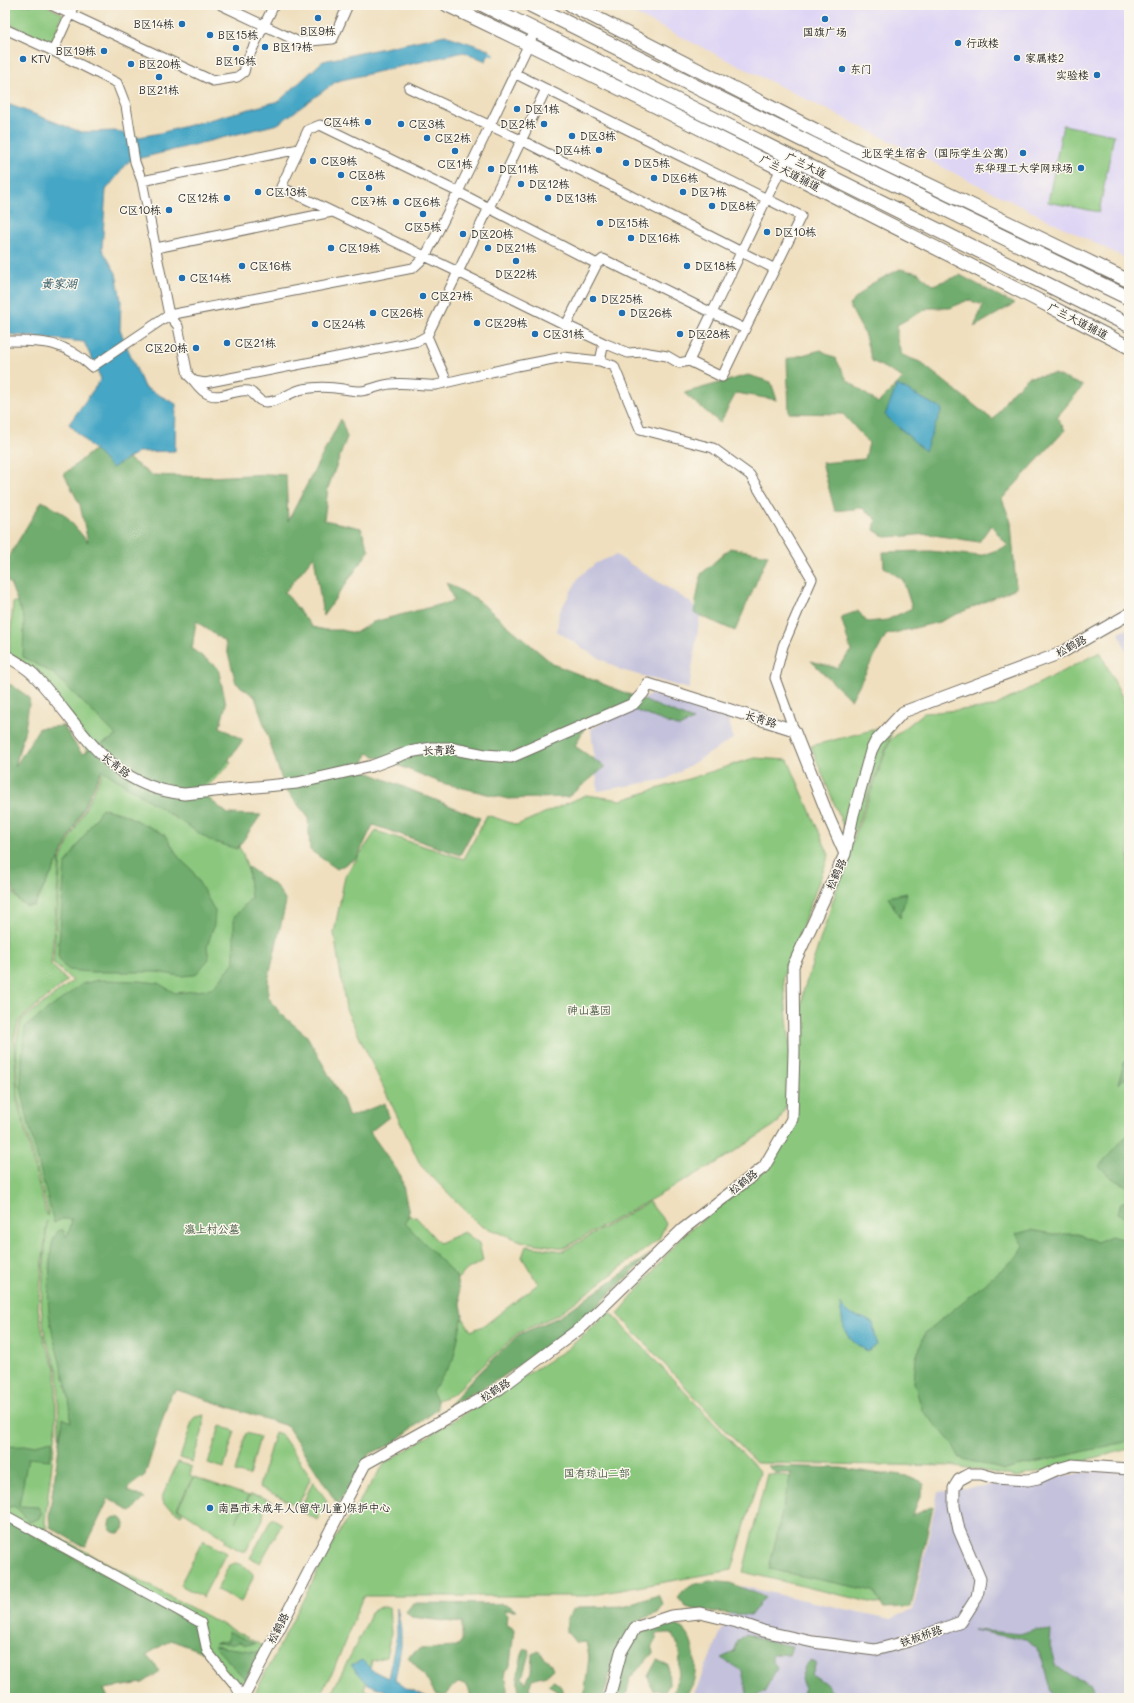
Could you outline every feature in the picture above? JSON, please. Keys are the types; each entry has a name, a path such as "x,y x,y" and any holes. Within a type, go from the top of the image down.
{"main road":[{"name":"广兰大道辅道","path":"447,5 784,162 1129,347"},
{"name":"广兰大道","path":"484,5 784,162 1129,324"},
{"name":"广兰大道","path":"531,5 806,142 1129,298"},
{"path":"571,5 819,132 1129,281"}],"street":[{"path":"52,5 72,9 213,81 237,77 244,72 247,60 274,5"},
{"path":"221,5 299,42 333,39 348,5"},
{"path":"53,51 72,9"},
{"path":"5,29 117,83 126,106 135,162 142,181 169,316 178,326 188,375 207,395 214,396 242,390 248,391 263,402 277,401 302,389 342,389 361,391 389,384 410,382 428,386 563,357 600,361 614,366 640,429 713,448 750,475 812,579 783,646 775,678 794,730 845,854"},
{"path":"5,341 34,341 63,346 80,356 92,367 169,316 413,268 425,257 458,192 535,31"},
{"path":"514,73 802,216 722,377 689,361 679,363 667,356 643,352 628,353 604,343 281,187 308,130 320,125 458,192 597,264"},
{"path":"409,88 521,140 775,269"},
{"path":"194,381 205,383 418,341 426,336 546,89"},
{"path":"142,181 299,149"},
{"path":"689,361 742,253 784,162"},
{"path":"156,248 332,212"},
{"path":"566,325 597,264 602,259 745,329"},
{"path":"426,336 447,382"},
{"path":"600,361 604,343"},
{"name":"松鹤路","path":"242,1698 365,1464 499,1389 583,1326 683,1229 764,1166 792,1119 794,1051 793,966 845,854 853,815 871,751 876,741 903,712 1060,653 1129,614"},
{"name":"长青路","path":"5,656 21,665 32,674 88,741 108,761 123,772 145,784 166,792 184,794 297,783 372,766 409,752 432,748 449,748 485,755 511,757 632,704 644,693 648,684 794,730"},
{"name":"铁板桥路","path":"609,1698 621,1652 635,1628 671,1616 700,1613 737,1622 763,1631 813,1642 875,1650 909,1641 961,1622 978,1597 980,1579 964,1544 956,1518 954,1488 959,1480 970,1474 981,1474 995,1478 1028,1480 1038,1478 1058,1469 1072,1465 1129,1469"},
{"path":"5,1515 201,1623 207,1651 235,1685 242,1698"}],"shaded area":[{"path":"617,5 1129,5 1129,260"},
{"path":"616,555 690,602 700,616 689,689 621,670 585,650 557,631 559,613 579,577 596,563"},
{"path":"1129,628 1129,660 1119,633"},
{"path":"652,694 729,720 733,739 667,779 598,791 591,729"},
{"path":"1129,1467 1129,1698 692,1698 741,1586 890,1619 913,1610 938,1492"}],"green space":[{"path":"5,5 45,5 63,14 51,43 5,22"},
{"name":"东华理工大学网球场","path":"1063,125 1114,135 1099,212 1048,202"},
{"path":"900,269 918,273 933,285 960,275 1014,304 974,327 983,305 968,300 950,308 928,308 897,325 897,340 902,355 920,362 993,420 1011,393 1029,377 1054,374 1083,386 1057,417 1065,430 1002,499 1011,522 1016,588 939,622 886,635 851,700 811,661 837,668 851,651 841,617 858,611 867,622 887,620 912,608 903,580 884,567 883,552 930,551 980,556 1008,546 991,525 979,542 927,534 885,537 874,530 876,519 862,508 835,511 822,463 865,459 869,443 843,414 789,413 787,359 821,350 836,359 847,380 878,403 903,378 872,361 864,333 849,305 871,284"},
{"path":"748,375 771,382 777,400 736,393 720,423 684,393"},
{"path":"341,419 347,437 328,488 324,520 361,528 369,551 323,616 314,556 285,592 312,627 355,633 373,622 454,601 446,582 480,602 553,664 693,720 679,727 626,707 588,721 575,746 605,767 568,797 508,799 442,783 367,753 362,770 480,818 460,855 373,825 357,858 337,869 310,850 308,817 285,789 255,697 236,683 225,642 196,621 192,649 218,668 226,704 220,727 243,740 224,766 198,790 228,814 261,815 237,849 211,841 102,770 55,867 34,905 27,906 19,901 5,872 5,691 10,684 30,698 25,729 15,767 39,728 63,726 82,754 117,736 54,674 23,657 24,619 10,583 5,579 5,563 42,501 64,514 88,542 80,505 64,474 105,441 151,475 209,477 268,474 286,475 288,521"},
{"path":"730,548 768,555 735,631 694,613 701,574"},
{"name":"瀛上村公墓","path":"13,602 32,603 200,711 231,763 196,798 221,815 243,854 257,899 262,989 381,1212 416,1217 439,1243 464,1232 479,1243 483,1261 468,1269 454,1282 460,1313 471,1331 485,1325 538,1284 522,1257 526,1246 563,1251 649,1202 666,1223 659,1239 559,1314 518,1333 452,1395 434,1401 288,1424 179,1389 157,1402 98,1505 59,1436 58,1371 45,1337 41,1306 47,1221 38,1307 44,1340 56,1369 56,1431 45,1521 47,1531 263,1646 238,1697 234,1698 236,1690 206,1653 198,1626 5,1522 5,876 15,896 23,904 34,906 60,858 51,964 67,981 19,1020 14,1039 17,1101 47,1216 48,1212 18,1099 16,1043 21,1020 73,981 53,963 61,858 102,774 76,734 9,654"},
{"path":"1100,652 1129,711 1129,1449 1018,1477 956,1466 756,1463 618,1314 681,1237 766,1169 793,1131 803,992 851,846 890,740 924,713 993,707"},
{"path":"895,724 850,843 811,746"},
{"name":"神山墓园","path":"754,758 788,760 829,855 783,977 791,1058 790,1097 778,1123 718,1162 564,1248 524,1242 481,1226 421,1166 346,1009 334,933 345,876 376,831 464,859 487,815 517,825 586,795 622,800"},
{"path":"102,808 126,815 165,835 180,859 192,870 215,911 214,925 207,947 209,959 195,975 180,976 156,972 89,972 69,970 63,965 58,956 65,865"},
{"name":"瀛上村公墓","path":"248,867 277,887 286,902 268,981 268,997 280,1013 307,1036 343,1100 349,1117 385,1103 389,1117 370,1132 401,1176 409,1214 405,1223 456,1276 463,1315 453,1360 432,1392 437,1400 438,1409 390,1445 369,1454 338,1505 287,1426 177,1390 170,1395 145,1475 129,1487 127,1491 145,1498 131,1512 109,1498 86,1546 80,1545 50,1527 49,1517 63,1418 71,1422 66,1383 52,1333 49,1313 48,1294 51,1252 52,1243 56,1234 59,1230 63,1230 66,1237 69,1232 72,1219 62,1219 54,1223 28,1121 21,1087 25,1027 82,984 98,980 158,983 175,993 205,990 215,986 234,962 234,917 251,898"},
{"path":"907,893 900,918 888,897"},
{"path":"1129,1058 1129,1075 1118,1084 1124,1063"},
{"path":"1129,1133 1129,1187 1110,1177 1099,1166"},
{"path":"1128,1200 1129,1221 1118,1213 1121,1203"},
{"path":"1031,1230 1052,1234 1079,1234 1097,1242 1111,1236 1129,1241 1129,1441 1004,1470 960,1458 951,1442 922,1410 914,1382 916,1358 925,1333 1018,1256 1023,1245 1016,1234"},
{"path":"652,1253 581,1322 501,1378 447,1407 518,1335 559,1317"},
{"name":"国有琼山二部","path":"610,1312 760,1472 732,1570 587,1596 363,1596 334,1669 318,1698 253,1697 334,1540 384,1464 566,1350"},
{"path":"204,1415 202,1433 192,1462 180,1458 193,1419"},
{"path":"220,1426 235,1431 224,1468 208,1463"},
{"path":"275,1432 281,1434 311,1477 298,1506 259,1487"},
{"path":"246,1433 260,1437 249,1476 235,1472"},
{"path":"53,1440 50,1460 28,1458 19,1506 38,1507 42,1513 38,1519 29,1522 18,1509 13,1506 5,1509 5,1446 29,1446"},
{"path":"178,1462 192,1467 190,1475 193,1477 177,1508 183,1513 181,1515 164,1504 162,1497"},
{"path":"768,1466 841,1468 882,1474 894,1474 906,1476 925,1484 912,1516 933,1506 911,1607 884,1608 873,1591 769,1569 791,1473 775,1473"},
{"path":"767,1474 788,1476 888,1602 874,1603 743,1572"},
{"path":"194,1477 249,1496 235,1522 250,1495 260,1496 273,1502 264,1507 263,1519 246,1551 241,1551 225,1542 226,1539 178,1508"},
{"path":"313,1481 327,1501 317,1520 300,1510"},
{"path":"117,1517 123,1519 125,1525 123,1531 117,1533 111,1531 109,1525 111,1519"},
{"path":"272,1518 282,1524 260,1563 250,1558"},
{"path":"5,1520 194,1625 202,1652 171,1640 146,1655 160,1671 143,1683 104,1689 108,1698 5,1698"},
{"path":"203,1540 226,1553 203,1597 180,1585"},
{"path":"235,1563 245,1567 253,1574 253,1578 241,1602 217,1590 229,1565"},
{"path":"710,1581 730,1583 765,1597 750,1616 692,1609 686,1607 678,1598 684,1590 696,1584"},
{"path":"658,1595 664,1605 658,1613 637,1621 618,1647 603,1698 584,1698 589,1657 586,1642 576,1643 567,1632 567,1619 572,1610 582,1607 627,1606"},
{"path":"413,1603 500,1604 510,1606 516,1611 504,1610 507,1614 506,1624 514,1629 510,1666 505,1671 504,1678 507,1681 507,1698 470,1698 470,1692 466,1684 458,1683 450,1689 445,1696 436,1695 424,1675 408,1657 419,1649 457,1647 462,1640 462,1623 411,1617 406,1612"},
{"path":"380,1607 389,1607 391,1633 386,1657 372,1661 364,1690 384,1698 329,1698 368,1621 371,1612"},
{"path":"662,1624 680,1627 688,1636 691,1643 695,1658 695,1673 693,1684 689,1691 684,1698 670,1698 679,1675 680,1657 676,1641 672,1633 666,1633 656,1634 656,1641 652,1648 653,1653 630,1678 627,1693 623,1698 613,1698 626,1653 639,1631"},
{"path":"1035,1629 1051,1631 1050,1646 1055,1665 1069,1675 1091,1684 1097,1698 1057,1698 1050,1689 1041,1656 1036,1648 1027,1639 1013,1638 974,1630 1020,1634"},
{"path":"228,1631 255,1644 246,1645 239,1642 235,1644 214,1643 228,1641"},
{"path":"746,1634 763,1640 792,1646 789,1655 772,1655 772,1662 777,1668 764,1692 748,1698 742,1671 721,1658 734,1652 738,1641"},
{"path":"214,1646 259,1652 245,1679"},
{"path":"525,1649 530,1650 522,1678 526,1683 531,1672 532,1654 539,1651 551,1664 553,1669 546,1675 532,1679 529,1688 532,1692 554,1698 539,1698 519,1692 519,1670 521,1658"},
{"path":"657,1660 668,1665 669,1684 665,1692 652,1689 648,1676"},
{"path":"810,1661 816,1663 812,1674 829,1686 831,1694 829,1698 803,1698 804,1687 801,1679 805,1666"},
{"path":"553,1681 561,1688 562,1698 555,1698 557,1693 555,1689 548,1685"}],"water":[{"name":"黄家湖","path":"445,35 490,50 486,61 464,52 337,81 278,124 129,161 106,190 102,249 116,273 121,300 120,330 144,387 176,404 175,451 138,452 112,468 69,424 101,379 84,342 5,334 5,103 81,132 117,131 134,138 160,133 279,101 323,61"},
{"path":"897,385 942,409 925,451 885,415"},
{"path":"840,1304 848,1314 863,1318 873,1323 877,1345 867,1351 849,1337 842,1321"},
{"path":"397,1607 401,1629 401,1647 395,1680 406,1688 430,1698 404,1698 368,1684 351,1665 362,1660 372,1670 388,1678 397,1635"}],"waterway":[{"path":"486,52 493,54"}],"place":[{"name":"B区9栋","path":"318,18"},
{"name":"国旗广场","path":"825,19"},
{"name":"B区14栋","path":"182,24"},
{"name":"B区15栋","path":"210,35"},
{"name":"行政楼","path":"958,43"},
{"name":"B区17栋","path":"265,47"},
{"name":"B区16栋","path":"236,48"},
{"name":"B区19栋","path":"104,51"},
{"name":"家属楼2","path":"1017,58"},
{"name":"KTV","path":"23,59"},
{"name":"B区20栋","path":"131,64"},
{"name":"东门","path":"842,69"},
{"name":"实验楼","path":"1097,75"},
{"name":"B区21栋","path":"159,77"},
{"name":"D区1栋","path":"517,109"},
{"name":"C区4栋","path":"368,122"},
{"name":"C区3栋","path":"401,124"},
{"name":"D区2栋","path":"544,124"},
{"name":"D区3栋","path":"572,136"},
{"name":"C区2栋","path":"427,138"},
{"name":"D区4栋","path":"599,150"},
{"name":"C区1栋","path":"455,151"},
{"name":"北区学生宿舍（国际学生公寓）","path":"1023,153"},
{"name":"C区9栋","path":"313,161"},
{"name":"D区5栋","path":"626,163"},
{"name":"东华理工大学网球场","path":"1081,168"},
{"name":"D区11栋","path":"491,169"},
{"name":"C区8栋","path":"341,175"},
{"name":"D区6栋","path":"654,178"},
{"name":"D区12栋","path":"521,184"},
{"name":"C区7栋","path":"369,188"},
{"name":"C区13栋","path":"258,192"},
{"name":"D区7栋","path":"683,192"},
{"name":"C区12栋","path":"227,198"},
{"name":"D区13栋","path":"548,198"},
{"name":"C区6栋","path":"396,202"},
{"name":"D区8栋","path":"712,206"},
{"name":"C区10栋","path":"169,210"},
{"name":"C区5栋","path":"423,214"},
{"name":"D区15栋","path":"600,223"},
{"name":"D区10栋","path":"767,232"},
{"name":"D区20栋","path":"463,234"},
{"name":"D区16栋","path":"631,238"},
{"name":"C区19栋","path":"331,248"},
{"name":"D区21栋","path":"488,248"},
{"name":"D区22栋","path":"516,261"},
{"name":"C区16栋","path":"242,266"},
{"name":"D区18栋","path":"687,266"},
{"name":"C区14栋","path":"182,278"},
{"name":"C区27栋","path":"423,296"},
{"name":"D区25栋","path":"593,299"},
{"name":"C区26栋","path":"373,313"},
{"name":"D区26栋","path":"622,313"},
{"name":"C区29栋","path":"477,323"},
{"name":"C区24栋","path":"315,324"},
{"name":"C区31栋","path":"535,334"},
{"name":"D区28栋","path":"680,334"},
{"name":"C区21栋","path":"227,343"},
{"name":"C区20栋","path":"196,348"},
{"name":"南昌市未成年人(留守儿童)保护中心","path":"210,1508"}]}
